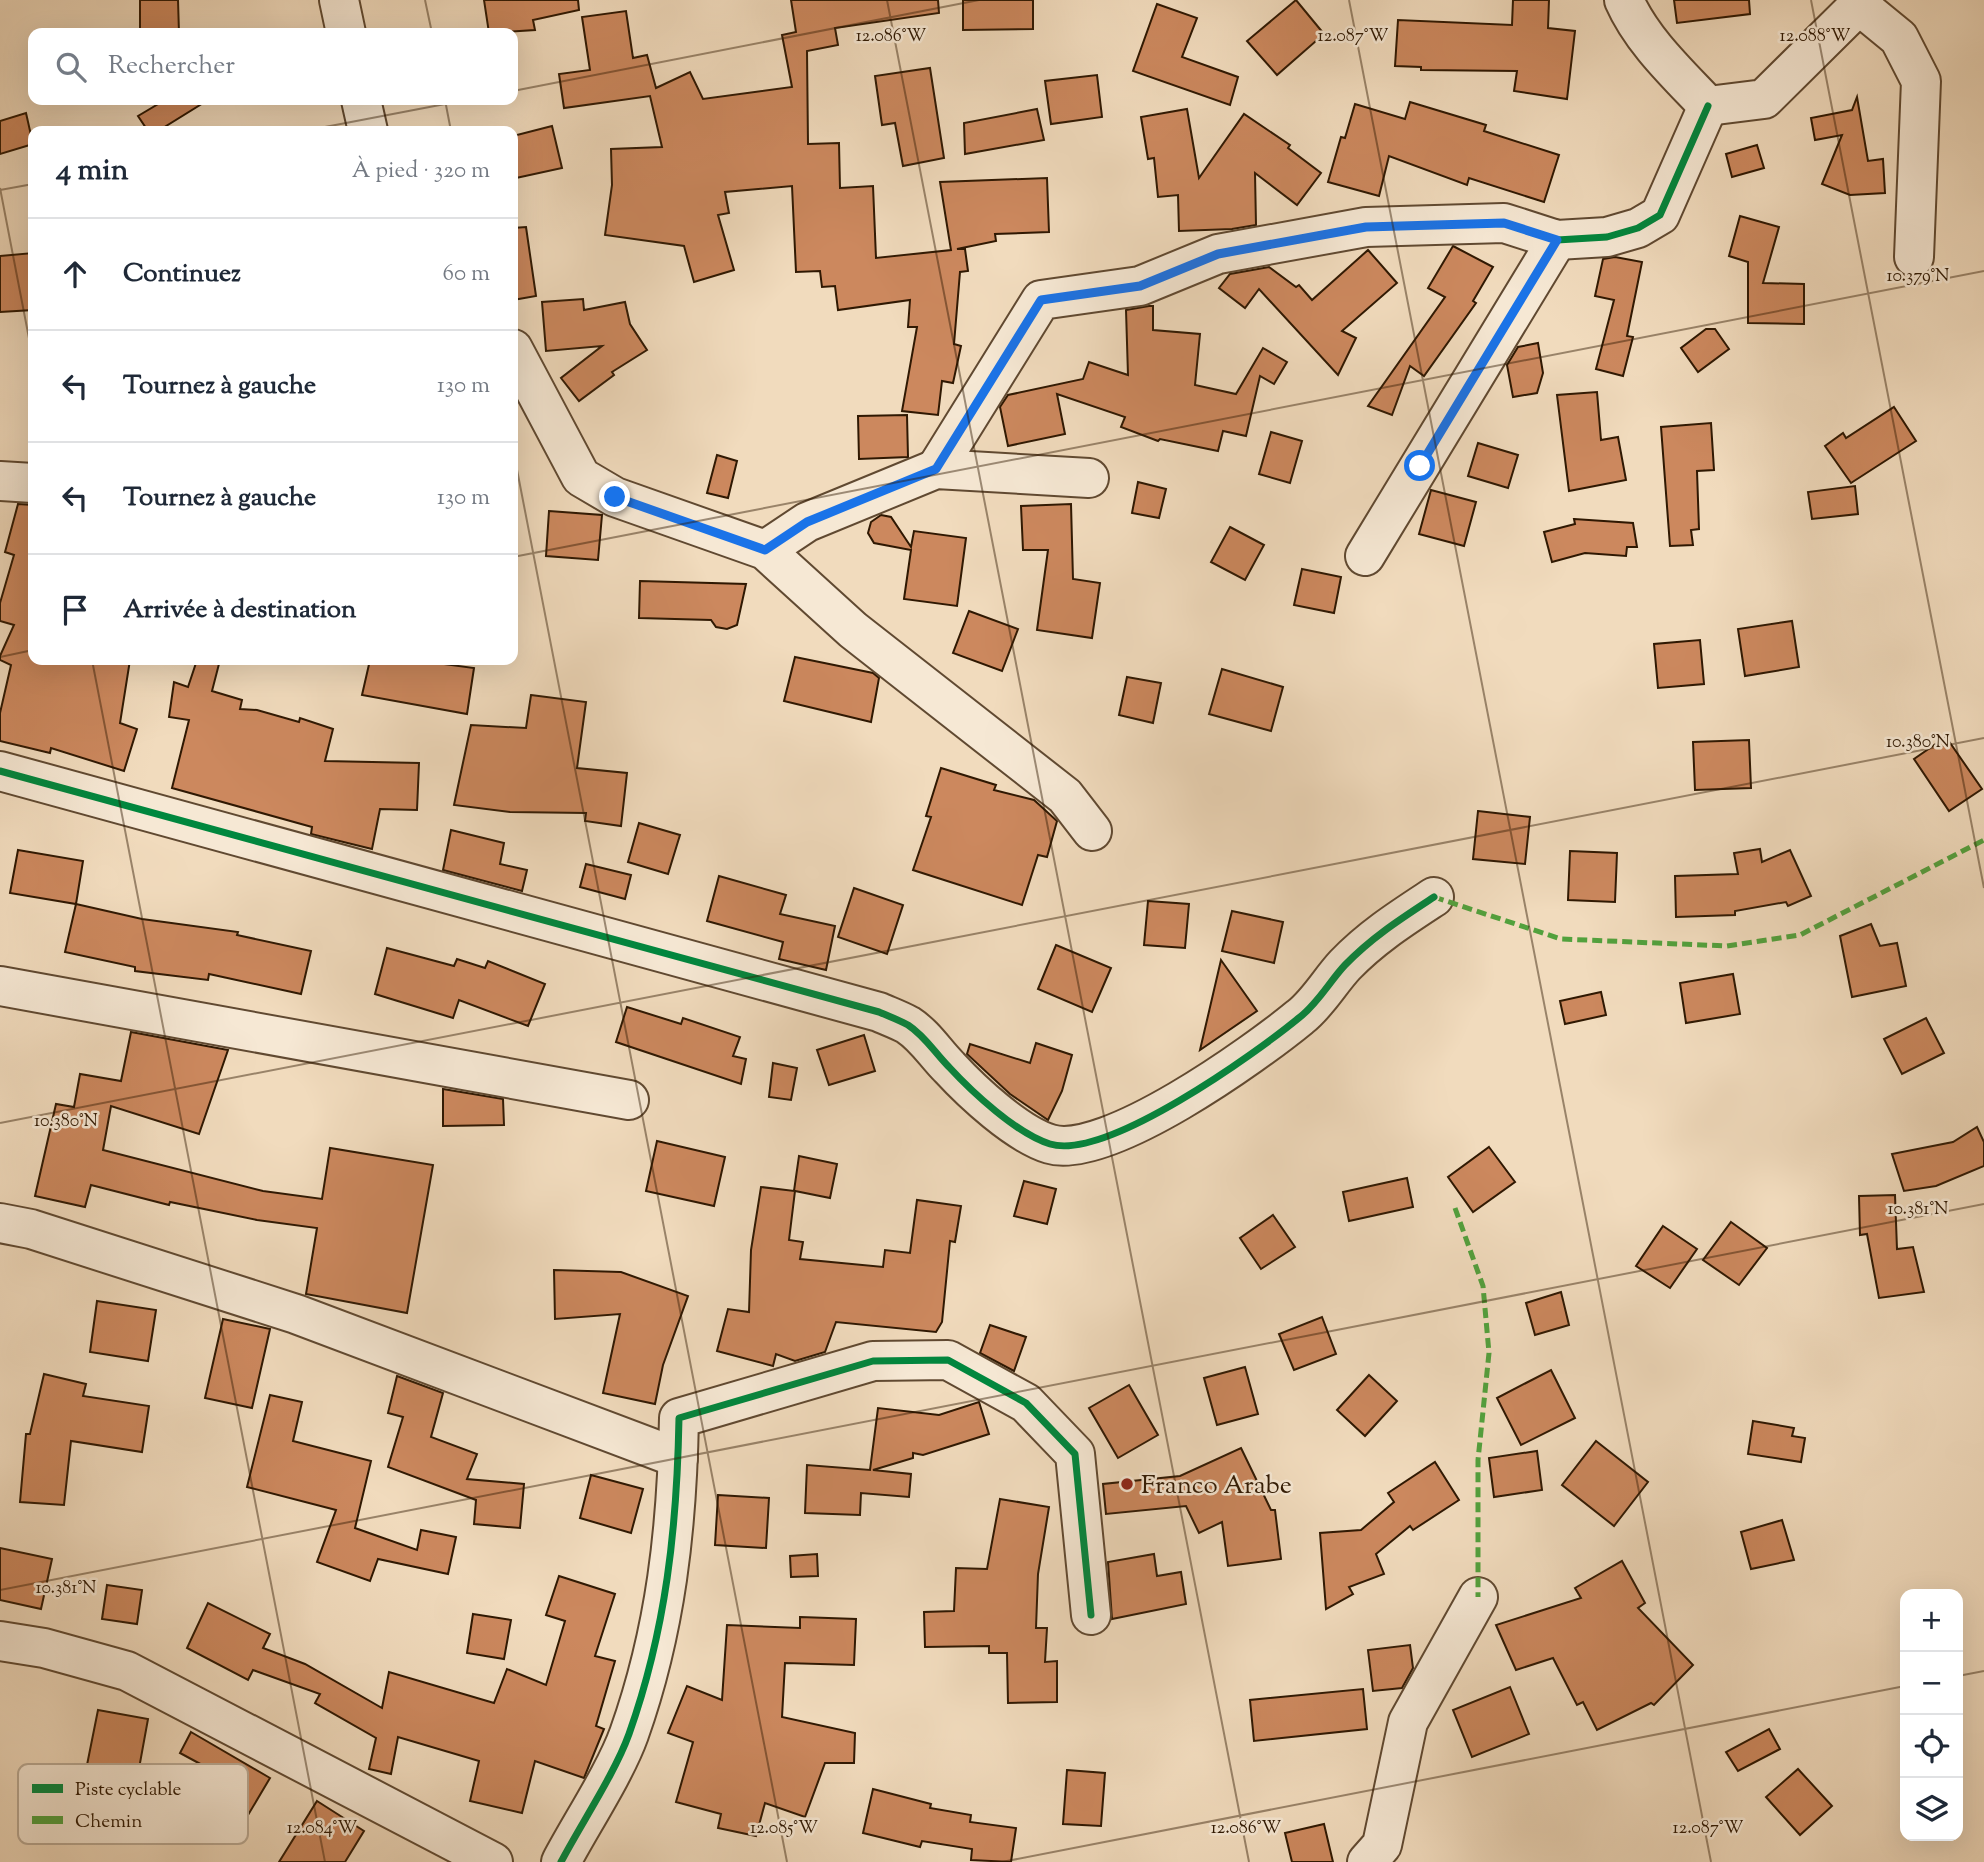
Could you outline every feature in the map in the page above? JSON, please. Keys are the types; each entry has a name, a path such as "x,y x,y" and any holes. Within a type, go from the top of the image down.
{"street":[{"path":"339,0 345,28"},
{"path":"1624,0 1631,16 1664,59 1708,106"},
{"path":"1708,106 1763,99 1862,3 1899,38 1921,81 1914,257"},
{"path":"362,105 367,126"},
{"path":"936,469 1041,300 1140,286 1218,254 1366,227 1504,223 1557,240 1607,237 1638,228 1660,215 1708,106"},
{"path":"1365,556 1557,240"},
{"path":"518,358 581,477 615,497 765,550 853,630 1065,796 1092,831"},
{"path":"765,550 807,522 936,469 1089,478"},
{"path":"0,481 28,483"},
{"path":"0,771 879,1012 908,1025 932,1046 949,1067 1019,1128 1051,1144 1084,1145 1118,1133 1259,1049 1303,1015 1346,965 1379,933 1434,897"},
{"path":"0,986 629,1100"},
{"path":"0,1223 30,1229 296,1314 678,1458"},
{"path":"561,1862 628,1736 662,1620 677,1512 679,1418 873,1361 948,1360 1026,1403 1075,1454 1091,1615"},
{"path":"1367,1862 1382,1845 1408,1722 1478,1597"},
{"path":"0,1640 44,1648 127,1671 493,1862"}],"building":[{"path":"140,0 178,0 179,28 140,28"},
{"path":"484,0 578,0 579,10 533,20 535,30 488,28"},
{"path":"791,0 938,0 939,13 835,28 838,45 807,51 808,144 839,143 840,188 873,186 876,258 951,250 940,182 1047,178 1049,232 995,234 996,241 957,249 965,249 968,271 960,272 954,344 961,346 953,383 942,381 938,415 902,411 917,327 908,327 910,300 838,310 835,286 822,287 820,271 796,272 792,186 725,192 729,213 718,215 734,270 694,282 684,246 605,235 612,185 611,149 662,147 650,96 564,108 559,74 590,70 582,17 626,11 633,58 647,55 656,88 690,72 703,99 792,87 782,35 796,32"},
{"path":"963,0 1033,0 1033,29 963,30"},
{"path":"1296,0 1324,34 1277,75 1247,41"},
{"path":"1513,0 1549,0 1548,28 1575,31 1567,99 1514,91 1517,71 1421,70 1421,67 1395,66 1398,20 1512,25"},
{"path":"1674,0 1749,0 1750,14 1677,23"},
{"path":"1157,4 1197,18 1182,57 1238,77 1230,105 1133,71"},
{"path":"930,68 944,158 903,166 895,123 882,125 875,76"},
{"path":"1097,75 1102,117 1051,124 1045,81"},
{"path":"1857,97 1868,161 1883,159 1885,193 1850,195 1822,184 1842,135 1815,140 1811,118 1852,110"},
{"path":"1410,102 1486,125 1484,131 1559,155 1544,202 1469,178 1467,185 1389,156 1379,196 1328,182 1341,137 1345,138 1355,104 1405,119"},
{"path":"157,105 200,105 166,126 145,126 138,116"},
{"path":"1037,109 1044,140 965,154 964,123"},
{"path":"1187,109 1199,178 1244,114 1290,145 1288,148 1321,173 1297,205 1255,173 1256,225 1232,229 1179,231 1178,195 1158,197 1154,158 1148,159 1141,117"},
{"path":"26,113 29,126 28,146 0,154 0,121"},
{"path":"552,126 562,168 518,178 518,135"},
{"path":"1757,145 1764,168 1732,177 1726,154"},
{"path":"1740,216 1779,227 1763,283 1804,284 1804,324 1748,323 1748,262 1729,256"},
{"path":"526,227 536,296 518,299 518,228"},
{"path":"1453,246 1493,267 1473,301 1476,303 1424,376 1410,366 1392,415 1368,406 1445,297 1428,288"},
{"path":"1368,250 1397,283 1342,331 1356,338 1338,375 1259,289 1245,308 1219,288 1230,274 1269,267 1296,287 1299,285 1312,300"},
{"path":"28,253 28,310 0,312 0,256"},
{"path":"1615,257 1642,262 1627,336 1633,337 1623,376 1596,369 1614,300 1595,296 1603,259"},
{"path":"583,299 584,310 625,302 630,324 647,350 612,372 614,375 579,401 561,378 602,346 546,351 542,302"},
{"path":"1153,306 1153,330 1200,334 1195,385 1236,394 1263,348 1287,362 1274,384 1260,376 1246,436 1223,431 1218,451 1160,439 1158,441 1121,427 1125,417 1057,394 1065,434 1008,446 1000,407 1008,395 1083,379 1089,362 1128,375 1126,310"},
{"path":"1706,329 1715,329 1729,349 1698,372 1681,348"},
{"path":"1538,343 1543,373 1537,393 1513,397 1507,365 1518,347"},
{"path":"1597,392 1601,440 1618,437 1626,480 1569,491 1557,395"},
{"path":"1894,407 1916,441 1851,483 1825,446 1843,433 1846,438"},
{"path":"907,415 908,457 859,459 858,416"},
{"path":"1711,423 1714,470 1697,471 1699,529 1691,530 1693,545 1670,546 1661,427"},
{"path":"1271,432 1302,441 1290,483 1259,474"},
{"path":"1478,443 1518,455 1508,488 1468,476"},
{"path":"717,455 737,461 728,498 707,493"},
{"path":"1138,482 1166,489 1159,518 1132,513"},
{"path":"1855,486 1858,514 1812,519 1808,492"},
{"path":"1431,490 1476,502 1464,546 1419,534"},
{"path":"18,504 28,505 28,665 129,665 120,723 137,729 124,771 51,748 50,753 0,741 0,713 11,665 0,660 0,656 14,625 0,621 0,603 14,555 5,552"},
{"path":"1071,504 1073,579 1100,583 1092,638 1037,630 1048,550 1023,550 1021,506"},
{"path":"549,511 602,515 598,560 546,556"},
{"path":"881,515 891,517 911,547 914,531 966,538 957,606 904,599 911,550 874,543 868,533 871,522"},
{"path":"1574,519 1633,523 1637,547 1627,547 1626,556 1585,553 1552,562 1544,532 1575,524"},
{"path":"1230,527 1264,545 1245,580 1211,562"},
{"path":"1302,569 1341,577 1334,613 1294,605"},
{"path":"640,581 746,584 737,625 727,629 716,627 711,620 639,618"},
{"path":"969,611 1018,629 1002,671 953,653"},
{"path":"1792,621 1799,667 1745,676 1738,629"},
{"path":"1700,640 1704,684 1658,688 1654,644"},
{"path":"795,657 873,673 879,678 871,722 784,701"},
{"path":"195,665 219,665 212,691 242,700 240,709 257,710 299,722 300,718 333,729 325,761 419,763 417,810 380,809 372,849 311,834 312,827 172,788 189,720 169,717 174,682 188,687"},
{"path":"369,665 452,665 474,668 467,714 362,695"},
{"path":"1222,669 1283,687 1271,731 1209,714"},
{"path":"1127,677 1161,683 1153,723 1119,715"},
{"path":"531,695 586,702 577,768 627,773 621,826 585,821 586,813 510,812 454,805 471,725 526,728"},
{"path":"1946,737 1982,789 1949,811 1914,759"},
{"path":"1749,740 1751,788 1695,790 1693,742"},
{"path":"941,768 996,785 994,790 1034,800 1057,821 1047,857 1038,855 1022,905 913,870 931,817 926,816"},
{"path":"1478,811 1530,817 1525,864 1473,859"},
{"path":"639,823 680,835 668,874 628,862"},
{"path":"451,830 504,843 500,864 527,870 522,891 443,870"},
{"path":"1760,849 1762,862 1790,850 1811,896 1788,906 1786,902 1735,911 1735,915 1676,917 1675,876 1738,874 1734,853"},
{"path":"18,850 83,861 76,904 10,893"},
{"path":"1570,851 1617,853 1615,902 1568,900"},
{"path":"586,864 631,875 625,899 580,887"},
{"path":"719,876 786,895 780,914 835,926 826,970 779,959 783,942 707,921"},
{"path":"854,888 903,905 887,954 838,937"},
{"path":"1148,901 1189,904 1185,948 1144,945"},
{"path":"76,904 142,919 238,932 237,935 311,951 301,994 209,974 208,980 135,971 135,967 65,952"},
{"path":"1232,911 1283,922 1274,963 1222,951"},
{"path":"1871,924 1880,946 1897,943 1906,986 1852,997 1840,936"},
{"path":"1056,945 1111,968 1092,1012 1038,989"},
{"path":"387,948 454,966 457,959 485,968 488,961 545,984 528,1026 459,1000 453,1018 375,994"},
{"path":"1221,960 1257,1011 1200,1050"},
{"path":"1733,974 1740,1014 1686,1023 1680,983"},
{"path":"1601,992 1606,1015 1565,1024 1560,1001"},
{"path":"627,1007 681,1024 683,1018 740,1037 733,1056 746,1059 741,1084 616,1042"},
{"path":"1926,1018 1944,1053 1902,1074 1884,1039"},
{"path":"131,1032 228,1050 199,1134 111,1106 103,1150 263,1191 322,1199 330,1148 433,1165 407,1313 306,1294 317,1228 257,1220 170,1202 169,1205 91,1185 85,1207 35,1196 56,1104 74,1107 80,1074 121,1081"},
{"path":"864,1035 875,1071 829,1085 817,1050"},
{"path":"1036,1043 1072,1055 1062,1091 1048,1120 1010,1094 967,1054 970,1044 1030,1063"},
{"path":"773,1063 797,1068 791,1100 769,1097"},
{"path":"443,1089 503,1099 504,1125 443,1126"},
{"path":"1977,1127 1984,1142 1984,1166 1936,1186 1904,1191 1892,1154 1953,1142"},
{"path":"657,1141 725,1157 714,1206 646,1191"},
{"path":"1489,1147 1515,1182 1473,1212 1448,1177"},
{"path":"799,1156 837,1164 830,1198 795,1191 789,1240 803,1242 800,1259 883,1267 885,1250 910,1253 917,1200 961,1206 955,1242 950,1241 942,1322 936,1332 836,1322 825,1352 795,1361 776,1354 773,1366 717,1351 728,1309 749,1312 751,1250 761,1187 794,1191"},
{"path":"1407,1178 1413,1207 1349,1221 1343,1192"},
{"path":"1024,1181 1056,1189 1047,1224 1014,1216"},
{"path":"1895,1195 1897,1249 1913,1247 1924,1292 1879,1298 1867,1234 1860,1235 1859,1196"},
{"path":"1273,1215 1295,1247 1261,1269 1240,1238"},
{"path":"1731,1222 1767,1248 1739,1285 1703,1260"},
{"path":"1663,1226 1697,1249 1670,1288 1636,1266"},
{"path":"554,1270 621,1272 688,1296 663,1365 655,1404 603,1393 620,1314 555,1319"},
{"path":"1561,1292 1569,1325 1535,1335 1526,1303"},
{"path":"97,1301 156,1310 148,1361 90,1352"},
{"path":"1322,1317 1336,1354 1294,1370 1279,1334"},
{"path":"223,1319 270,1329 252,1408 205,1398"},
{"path":"990,1325 1026,1337 1014,1371 980,1353"},
{"path":"1245,1367 1258,1414 1217,1425 1204,1378"},
{"path":"1551,1370 1575,1418 1521,1445 1497,1398"},
{"path":"44,1374 86,1384 83,1396 149,1406 142,1452 71,1441 64,1505 20,1502 26,1434 30,1434"},
{"path":"1369,1375 1397,1401 1365,1436 1337,1410"},
{"path":"397,1376 443,1393 431,1437 477,1454 467,1479 524,1484 520,1528 474,1524 476,1500 388,1467 403,1417 388,1413"},
{"path":"1129,1385 1158,1435 1118,1458 1089,1408"},
{"path":"270,1395 302,1402 293,1441 371,1461 355,1528 417,1550 421,1530 456,1537 448,1574 378,1559 370,1581 317,1562 336,1510 247,1487"},
{"path":"979,1402 989,1434 923,1455 913,1453 913,1458 873,1470 911,1474 909,1497 861,1493 860,1515 805,1513 807,1465 870,1470 878,1408 939,1415"},
{"path":"1753,1421 1794,1428 1792,1436 1805,1438 1801,1462 1748,1454"},
{"path":"1596,1441 1648,1482 1614,1526 1562,1485"},
{"path":"1241,1448 1271,1510 1275,1510 1281,1559 1228,1566 1222,1522 1199,1533 1186,1506 1106,1514 1103,1484 1180,1476"},
{"path":"1537,1451 1542,1490 1494,1497 1489,1458"},
{"path":"1435,1462 1459,1500 1413,1530 1410,1526 1376,1554 1384,1574 1349,1587 1353,1594 1326,1609 1320,1533 1361,1530 1394,1502 1388,1493"},
{"path":"591,1475 643,1489 631,1533 580,1518"},
{"path":"718,1495 769,1498 766,1548 715,1545"},
{"path":"1000,1499 1049,1507 1038,1574 1036,1628 1047,1628 1045,1662 1057,1661 1057,1702 1008,1703 1007,1653 989,1653 989,1646 925,1647 924,1612 954,1611 956,1568 987,1569"},
{"path":"1782,1520 1794,1560 1751,1569 1741,1532"},
{"path":"0,1548 52,1559 41,1609 0,1600"},
{"path":"817,1554 818,1576 791,1577 790,1556"},
{"path":"1154,1554 1157,1576 1181,1572 1186,1604 1112,1619 1108,1562"},
{"path":"1622,1561 1645,1603 1638,1608 1693,1665 1654,1705 1651,1703 1597,1730 1583,1702 1577,1705 1553,1658 1516,1670 1496,1625 1581,1598 1575,1588"},
{"path":"559,1576 615,1594 595,1656 615,1661 596,1726 604,1729 584,1778 535,1761 522,1813 470,1801 479,1761 398,1737 391,1774 369,1769 376,1738 315,1703 320,1694 253,1670 248,1680 187,1648 208,1603 270,1634 263,1648 305,1664 382,1708 389,1672 494,1703 507,1669 546,1685 565,1621 546,1615"},
{"path":"107,1585 142,1590 137,1624 102,1619"},
{"path":"473,1614 511,1620 504,1659 467,1653"},
{"path":"800,1617 856,1619 854,1665 785,1663 782,1717 855,1733 854,1763 825,1763 805,1817 765,1803 756,1836 718,1828 721,1814 676,1802 693,1742 668,1733 687,1686 722,1700 727,1625 800,1628"},
{"path":"1410,1645 1413,1668 1402,1688 1373,1691 1368,1650"},
{"path":"1510,1687 1529,1734 1472,1757 1453,1710"},
{"path":"1363,1689 1367,1729 1254,1741 1250,1700"},
{"path":"98,1710 148,1719 140,1764 87,1764"},
{"path":"1769,1729 1780,1749 1738,1771 1726,1752"},
{"path":"191,1732 246,1764 200,1764 180,1753"},
{"path":"248,1765 270,1778 248,1815"},
{"path":"1798,1769 1832,1806 1800,1835 1766,1797"},
{"path":"1067,1770 1105,1773 1101,1826 1063,1824"},
{"path":"873,1789 931,1804 930,1808 971,1815 970,1822 1016,1828 1011,1862 971,1860 972,1849 922,1841 920,1847 863,1833"},
{"path":"317,1801 364,1831 345,1862 279,1862"},
{"path":"1324,1824 1333,1862 1292,1862 1285,1833"}],"marked path":[{"path":"1434,897 1561,939 1727,946 1800,935 1984,840"},
{"path":"1455,1208 1483,1286 1489,1353 1478,1460 1478,1597"}],"cycle path":[{"path":"936,469 1041,300 1140,286 1218,254 1366,227 1504,223 1557,240 1607,237 1638,228 1660,215 1708,106"},
{"path":"0,771 879,1012 914,1029 982,1100 1010,1122 1050,1144 1075,1145 1106,1137 1142,1121 1216,1078 1300,1017 1355,955 1388,928 1434,897"},
{"path":"561,1862 607,1782 623,1749 642,1695 661,1617 667,1578 676,1499 679,1418 873,1361 948,1360 1026,1403 1075,1454 1091,1615"}],"place":[{"name":"Franco Arabe","path":"1127,1484"}],"route":[{"path":"615,497 765,550 807,522 936,469 1041,300 1140,286 1218,254 1366,227 1504,223 1557,240 1420,466"}]}
